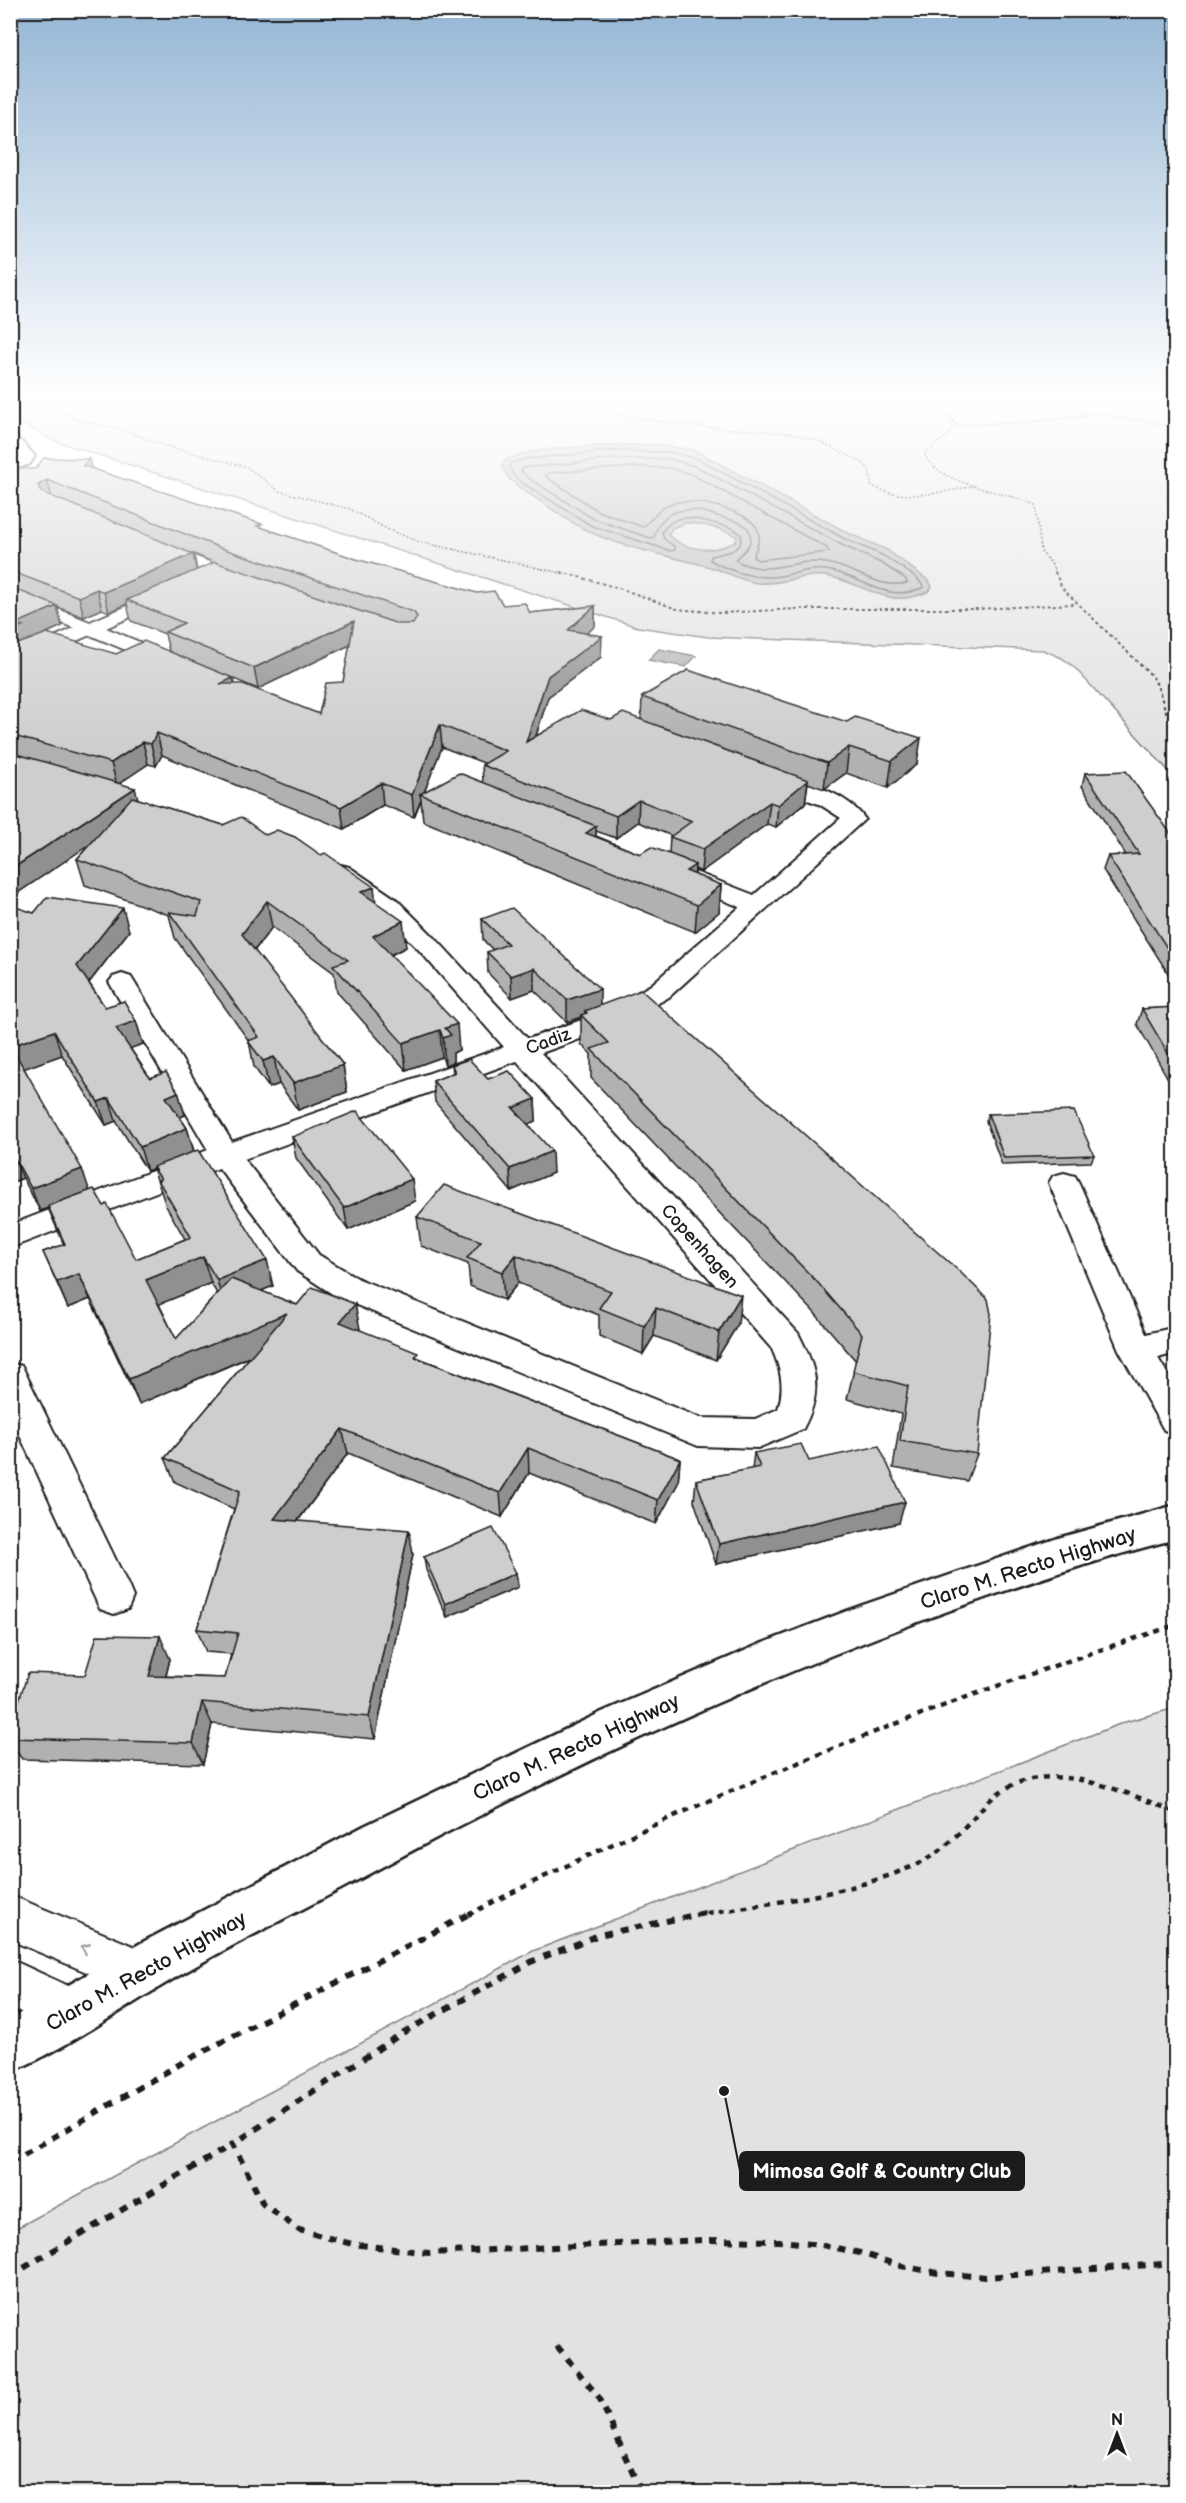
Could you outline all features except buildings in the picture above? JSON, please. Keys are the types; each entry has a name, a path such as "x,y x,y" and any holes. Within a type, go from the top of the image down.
{"main road":[{"name":"Claro M. Recto Highway","path":"10,2047 73,2013 139,1971 468,1796 620,1724 851,1627 1074,1550 1176,1522"}],"street":[{"path":"141,541 218,573 263,588"},
{"path":"10,664 218,573"},
{"path":"10,595 185,668"},
{"name":"Cadiz","path":"10,1237 225,1155 610,1019 660,991 854,819 849,811 837,804 747,771"},
{"name":"Copenhagen","path":"225,1155 308,1263 348,1287 698,1432 758,1434 791,1419 799,1402 801,1376 786,1342 524,1050 387,904 327,863 317,859"},
{"path":"657,866 757,905"},
{"path":"122,982 225,1155"},
{"path":"1064,1183 1136,1350 1176,1420"},
{"path":"1136,1350 1176,1340"},
{"path":"10,1377 114,1597"},
{"path":"10,1917 139,1971"},
{"path":"10,1982 73,2013"}],"path":[{"path":"355,512 389,530 420,542 552,570 622,589 677,609 721,613 797,609 977,609 1075,603"},
{"path":"1037,512 1041,552 1051,563 1062,588 1152,676 1160,688 1162,711 1176,728"},
{"path":"10,2162 187,2060 482,1907 735,1788 1045,1667 1176,1625"},
{"path":"10,2276 232,2144 412,2027 504,1975 557,1949 682,1917 807,1898 905,1870 956,1839 993,1796 1009,1784 1027,1778 1048,1775 1074,1780 1176,1812"},
{"path":"232,2144 263,2204 299,2230 352,2244 429,2253 702,2240 778,2241 822,2245 860,2253 901,2266 938,2273 986,2277 1176,2263"},
{"path":"557,2346 590,2382 611,2418 633,2479 641,2493"}],"shaded area":[{"path":"277,512 1175,512 1175,778 1074,667 1062,658 1043,650 708,637 638,627"},
{"path":"1175,1708 1175,2492 11,2492 11,2231 533,1951 1125,1722"}],"water":[{"path":"555,512 809,512 848,533 887,550 929,581 932,587 929,591 914,597 900,598 888,597 825,576 808,576 766,583 746,581 713,568 620,544 583,529","holes":["685,523 704,525 727,532 737,537 736,541 719,548 701,549 683,545 668,535 672,528"]},
{"path":"659,649 696,656 686,667 648,660"}],"place":[{"name":"Mimosa Golf & Country Club","path":"724,2091"}]}
